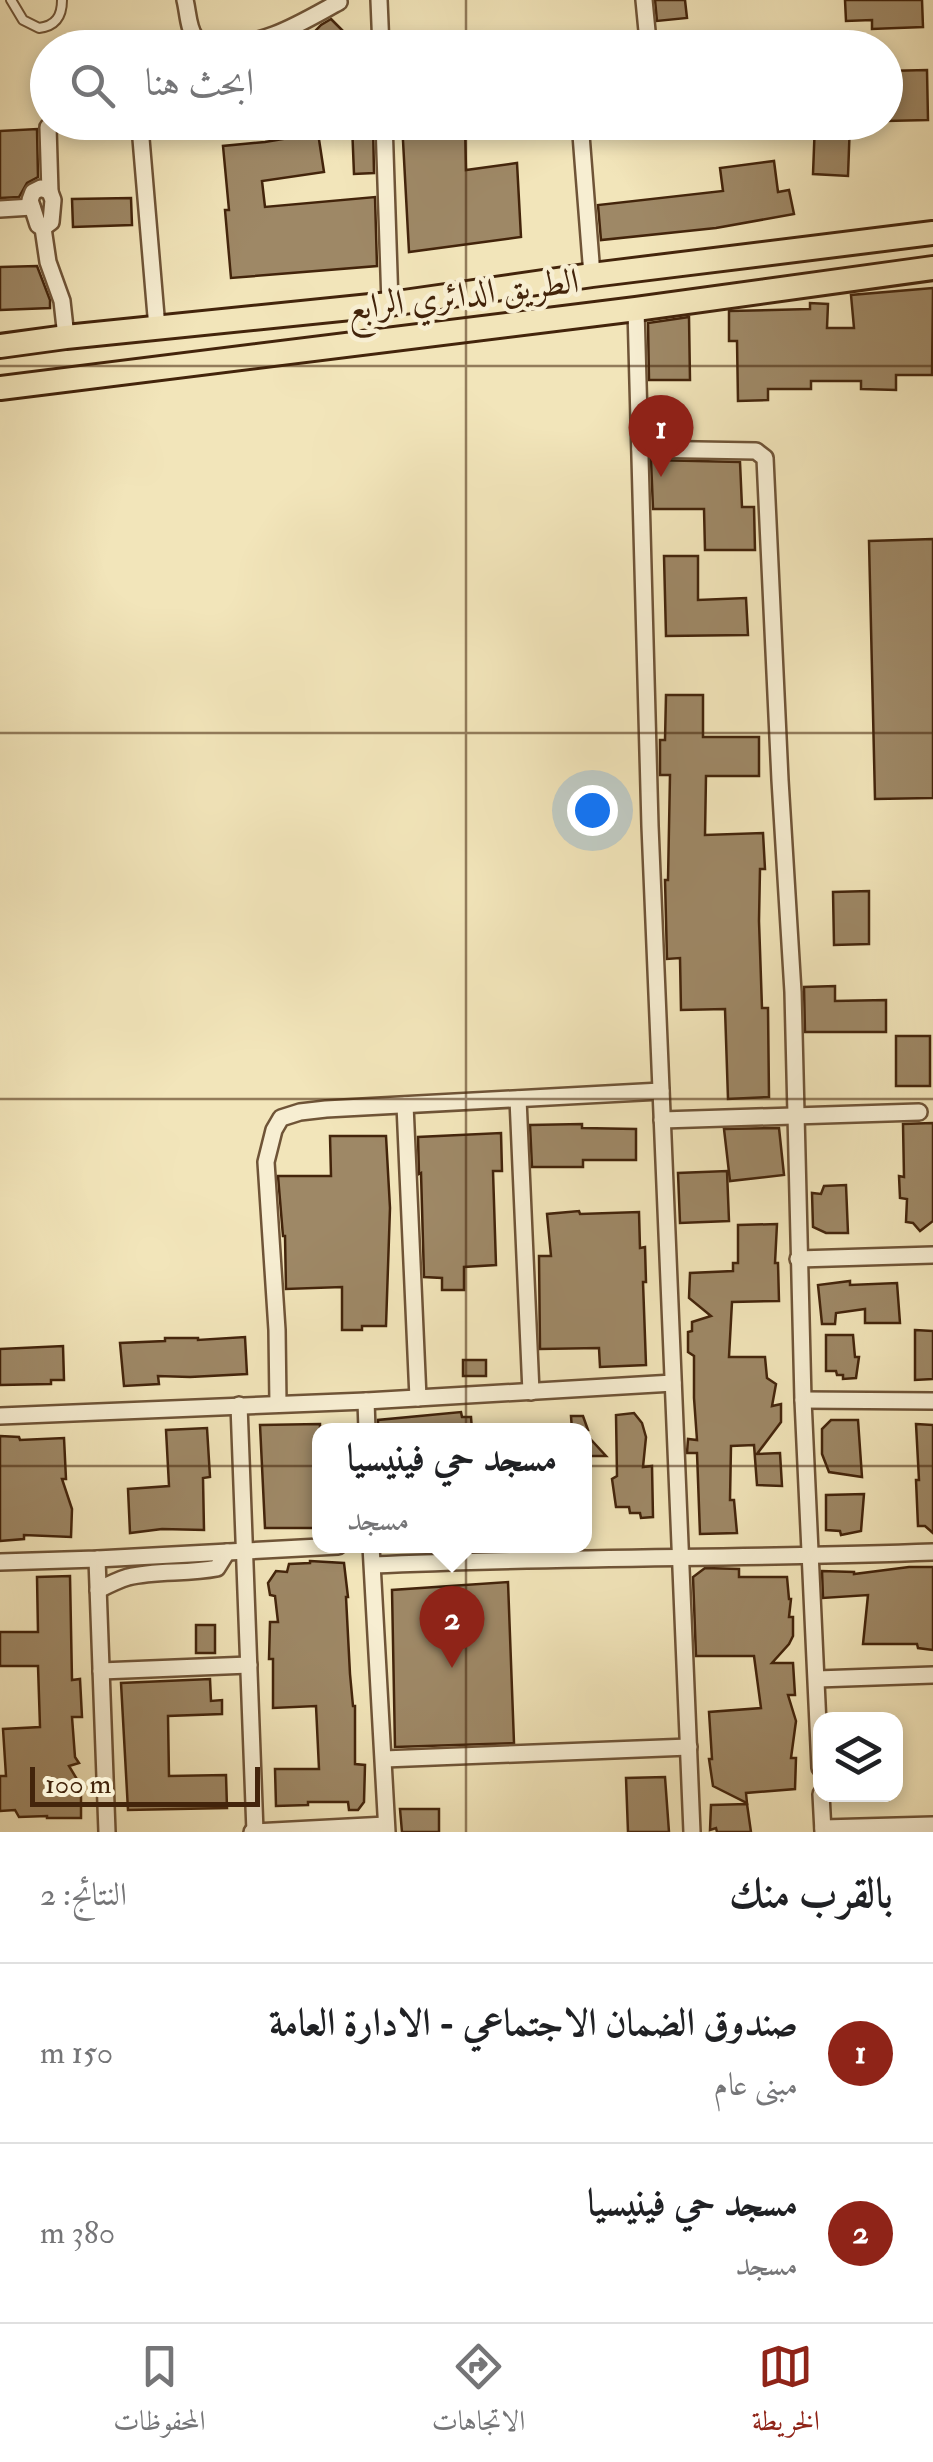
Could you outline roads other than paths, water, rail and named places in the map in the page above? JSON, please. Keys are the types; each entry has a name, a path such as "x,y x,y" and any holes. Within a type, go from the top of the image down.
{"main road":[{"name":"الطريق الدائري الرابع","path":"0,346 390,304 933,233"},
{"name":"الطريق الدائري الرابع","path":"0,388 933,268"}],"street":[{"path":"186,0 193,30"},
{"path":"380,0 381,30"},
{"path":"644,0 647,30"},
{"path":"281,30 339,2"},
{"path":"44,228 51,222 54,200 50,192 48,140"},
{"path":"141,140 157,328"},
{"path":"385,140 390,304"},
{"path":"581,140 592,275"},
{"path":"44,228 38,225 30,200 33,192 41,188 50,192"},
{"path":"0,209 32,207"},
{"path":"44,228 48,262 62,301 66,337"},
{"path":"636,309 650,826 692,1832"},
{"path":"640,448 756,451 765,458 792,992 803,1400 818,1712"},
{"path":"278,1404 266,1162 274,1130 282,1118 300,1112 661,1092"},
{"path":"518,1099 531,1392"},
{"path":"405,1105 418,1398"},
{"path":"662,1120 919,1112"},
{"path":"798,1259 933,1255"},
{"path":"0,1416 366,1402 673,1384"},
{"path":"803,1400 933,1401"},
{"path":"366,1402 367,1423"},
{"path":"239,1405 253,1832 387,1829 372,1553"},
{"path":"0,1562 312,1547"},
{"path":"98,1590 123,1578 216,1568 227,1552"},
{"path":"373,1564 933,1552"},
{"path":"97,1560 107,1832"},
{"path":"101,1671 249,1665"},
{"path":"817,1679 933,1675"},
{"path":"384,1759 689,1747"},
{"path":"822,1802 823,1830 933,1824"}],"lane":[{"path":"11,0 23,20 39,28 60,17 62,0"}],"place":[{"name":"صندوق الضمان الاجتماعي - الادارة العامة","path":"661,477"},
{"name":"مسجد حي فينيسيا","path":"452,1668"}]}
